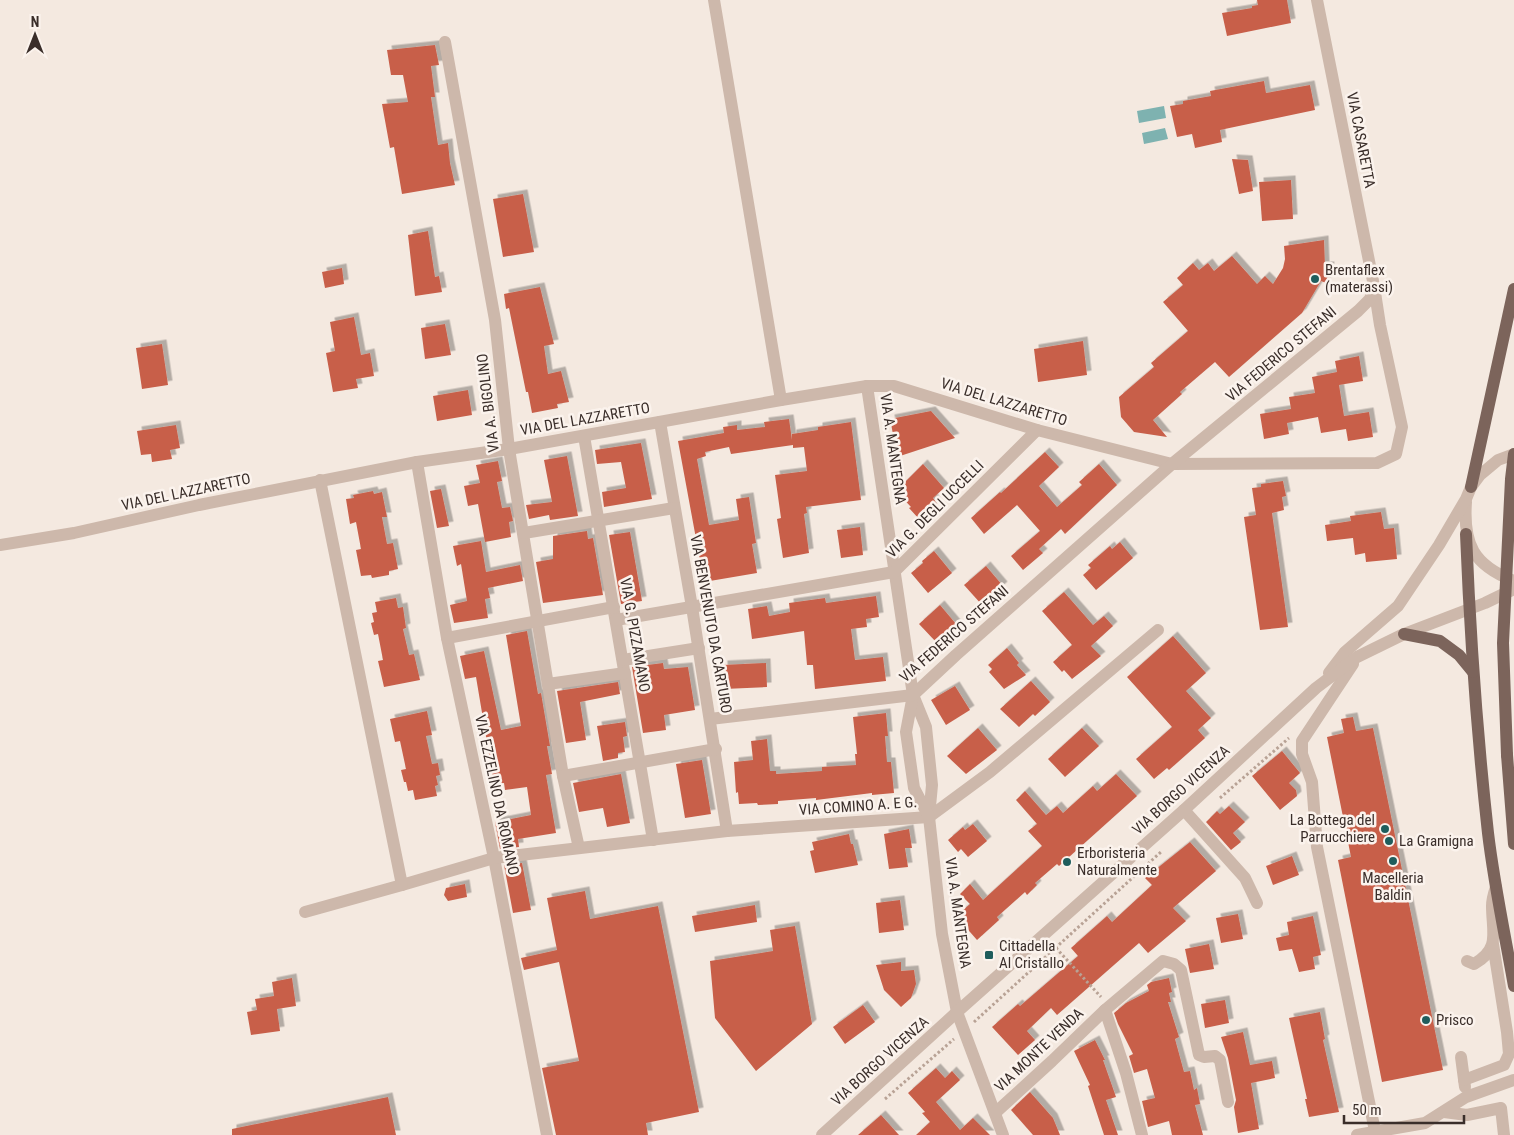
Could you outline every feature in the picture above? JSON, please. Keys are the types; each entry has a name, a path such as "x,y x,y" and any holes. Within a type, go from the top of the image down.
{"main road":[{"path":"1472,487 1514,288"},
{"path":"1514,454 1511,479 1503,643 1507,755 1514,844"},
{"path":"1466,534 1473,672 1488,834 1514,986"},
{"path":"1404,634 1440,641 1460,655 1473,672"}],"street":[{"path":"714,0 781,400"},
{"name":"VIA CASARETTA","path":"1317,0 1374,286"},
{"name":"VIA A. BIGOLINO","path":"445,42 495,320 509,449 539,621 563,776 579,848"},
{"path":"1172,464 1377,463 1396,454 1402,427 1380,325 1374,286"},
{"name":"VIA FEDERICO STEFANI","path":"710,719 913,695 1172,464 1358,311 1370,298 1374,286"},
{"name":"VIA DEL LAZZARETTO","path":"0,545 74,533 320,480 417,462 509,449 867,386 894,386 1038,430 1172,464"},
{"name":"VIA A. MANTEGNA","path":"867,386 913,695 926,728 932,786 929,817 942,934 957,1012 1003,1135"},
{"name":"VIA BENVENUTO DA CARTURO","path":"660,422 716,749 727,832"},
{"name":"VIA G. DEGLI UCCELLI","path":"447,638 539,621 692,607 894,572 1038,430"},
{"name":"VIA G. PIZZAMANO","path":"584,436 653,840"},
{"name":"VIA BORGO VICENZA","path":"1316,688 1345,652 1398,606 1439,545 1480,475 1498,460 1514,454"},
{"name":"VIA EZZELINO DA ROMANO","path":"417,462 447,638 494,858 547,1135"},
{"path":"320,480 402,885"},
{"name":"VIA BORGO VICENZA","path":"1466,499 1466,534 1474,554 1488,568 1514,581"},
{"path":"524,534 674,508"},
{"name":"VIA BORGO VICENZA","path":"822,1135 1184,810 1316,688 1358,657 1404,634 1514,589"},
{"name":"VIA COMINO A. E G.","path":"305,912 494,858 727,832 929,817 990,772 1158,630"},
{"path":"548,684 699,648"},
{"path":"1358,657 1302,741 1302,754 1312,782 1317,847 1375,1131"},
{"name":"VIA A. MANTEGNA","path":"913,695 906,732 914,788 929,817"},
{"path":"563,776 716,749"},
{"path":"1184,810 1245,878 1257,903"},
{"path":"1464,1080 1504,1065 1509,1054 1508,1032 1493,944 1492,903 1496,886"},
{"path":"1467,961 1474,964 1485,958 1493,944"},
{"name":"VIA MONTE VENDA","path":"994,1113 1107,1008 1163,961 1174,964 1181,970 1199,1056 1215,1056 1220,1060 1228,1102"},
{"name":"VIA MONTE VENDA","path":"1107,1008 1142,1135"},
{"path":"1461,1057 1466,1097"},
{"path":"1357,1135 1425,1122 1466,1097 1514,1080"},
{"path":"1444,1112 1467,1115 1501,1108 1504,1135"}],"path":[{"path":"1043,935 1107,1008"},
{"path":"879,1104 965,1030"}],"water":[{"path":"1164,106 1166,118 1139,123 1137,111"},
{"path":"1165,128 1168,139 1144,144 1142,133"}],"building":[{"path":"1257,0 1287,0 1291,23 1227,36 1222,13 1252,8 1252,6 1258,5"},
{"path":"435,45 439,65 431,66 435,97 431,97 438,145 448,143 455,185 402,194 394,147 390,148 382,104 408,102 403,75 391,75 387,50"},
{"path":"1264,81 1266,93 1310,85 1315,110 1220,130 1222,142 1195,148 1192,134 1177,137 1170,106 1183,104 1183,101 1211,96 1210,91"},
{"path":"1232,159 1248,160 1253,191 1239,194"},
{"path":"1291,180 1293,219 1262,221 1259,182"},
{"path":"523,194 534,252 503,257 493,199"},
{"path":"428,231 435,277 439,276 442,292 415,296 408,235"},
{"path":"1324,240 1325,266 1330,266 1326,283 1321,281 1302,313 1229,377 1215,362 1180,392 1182,394 1153,420 1167,437 1134,432 1121,417 1119,397 1154,367 1151,363 1188,331 1163,302 1183,285 1177,278 1193,263 1199,270 1208,263 1214,271 1232,256 1257,284 1265,276 1273,284 1283,268 1285,259 1284,246"},
{"path":"342,268 344,284 325,288 322,272"},
{"path":"540,287 554,344 544,346 548,374 561,371 569,402 557,404 558,408 532,413 509,308 506,309 504,294"},
{"path":"354,317 361,355 370,353 374,376 356,379 358,388 333,392 326,353 335,351 330,322"},
{"path":"445,324 451,355 425,359 421,328"},
{"path":"1083,341 1087,375 1038,382 1034,349"},
{"path":"162,344 168,385 142,389 136,348"},
{"path":"1359,356 1363,381 1339,385 1344,416 1369,412 1373,437 1348,441 1346,429 1321,433 1318,417 1287,423 1289,434 1264,439 1260,414 1291,409 1289,397 1315,393 1312,377 1337,372 1335,361"},
{"path":"468,390 472,415 437,421 433,396"},
{"path":"931,411 955,438 900,456 890,419"},
{"path":"789,419 792,440 792,434 818,430 818,427 851,422 861,500 806,507 807,513 804,514 809,553 783,558 777,519 781,518 775,475 807,471 804,447 793,448 793,445 731,454 729,447 705,452 706,456 697,459 709,525 739,520 736,499 749,497 756,543 752,544 757,573 704,582 678,441 724,433 723,427 737,425 737,430 765,427 764,422"},
{"path":"176,425 180,448 170,450 172,459 152,462 151,454 141,455 137,431"},
{"path":"641,443 652,499 604,507 602,492 626,488 621,462 597,464 595,450"},
{"path":"1045,452 1059,467 1039,486 1057,507 1082,485 1079,482 1099,464 1117,485 1065,534 1061,529 1039,549 1043,553 1023,570 1011,556 1040,531 1017,505 984,534 971,518"},
{"path":"567,456 578,516 550,520 549,515 529,519 526,505 552,502 544,460"},
{"path":"498,461 502,481 497,482 502,508 510,507 513,521 509,522 511,537 485,542 478,504 468,506 464,486 480,483 476,465"},
{"path":"923,464 944,488 933,498 937,504 919,519 896,491"},
{"path":"1283,481 1286,496 1282,497 1284,510 1272,513 1288,627 1260,630 1244,517 1256,515 1252,488 1261,487 1261,484"},
{"path":"441,489 449,526 437,528 430,491"},
{"path":"373,491 374,494 382,492 387,517 382,517 387,544 393,543 398,569 389,571 389,575 372,578 371,575 361,576 356,550 361,549 356,522 350,524 346,499 354,498 353,495"},
{"path":"1381,512 1384,529 1394,528 1397,559 1366,562 1365,553 1355,555 1353,538 1327,541 1325,525 1351,521 1350,516"},
{"path":"860,527 863,555 841,558 837,530"},
{"path":"587,531 588,539 593,538 603,595 543,603 536,562 553,559 553,536"},
{"path":"630,532 642,601 621,604 609,535"},
{"path":"481,541 486,572 520,565 523,581 488,588 490,598 485,599 488,618 454,623 450,605 467,601 461,564 457,566 453,546"},
{"path":"1120,542 1133,558 1096,590 1083,575 1091,568 1088,565 1110,546 1112,549"},
{"path":"934,551 952,573 928,593 911,573"},
{"path":"986,566 1003,586 982,605 964,585"},
{"path":"1064,592 1093,625 1104,616 1113,626 1091,646 1101,656 1072,679 1053,662 1072,645 1042,611"},
{"path":"876,596 879,617 866,619 867,627 851,629 855,660 883,657 886,681 815,689 813,665 807,665 804,631 752,639 748,609 767,606 769,616 790,612 789,603 825,598 826,603"},
{"path":"396,598 398,608 403,607 406,628 403,629 409,655 414,654 420,680 384,687 378,661 383,660 378,634 374,635 371,623 374,622 372,613 377,612 375,602"},
{"path":"940,605 956,624 936,642 919,624"},
{"path":"527,631 538,694 541,693 550,746 547,746 552,774 546,775 556,833 518,839 519,847 500,849 495,822 531,815 527,787 505,790 504,783 494,784 476,677 465,679 460,656 484,651 501,730 521,726 506,635"},
{"path":"1173,636 1206,673 1186,691 1211,718 1198,730 1205,738 1169,770 1167,768 1154,779 1136,759 1172,727 1127,677"},
{"path":"1007,648 1019,663 1017,665 1026,675 1004,689 989,672 992,669 988,665"},
{"path":"663,663 664,669 688,667 695,710 664,715 666,730 643,733 632,667"},
{"path":"766,663 767,687 724,689 723,665"},
{"path":"1031,681 1050,702 1019,727 1000,709"},
{"path":"618,682 620,694 580,702 586,740 566,743 557,691"},
{"path":"955,686 970,710 946,725 931,700"},
{"path":"427,711 432,735 426,736 432,764 438,763 440,775 436,776 438,785 435,786 437,796 415,800 413,790 408,791 406,782 404,782 401,770 406,769 400,741 395,742 390,719"},
{"path":"886,713 888,736 885,736 887,762 891,762 894,793 872,795 872,793 816,800 816,798 778,801 778,804 739,804 738,792 736,793 734,762 753,760 751,741 767,739 770,771 776,771 776,774 822,771 822,767 856,765 855,754 857,754 853,717"},
{"path":"1353,717 1356,731 1373,728 1443,1070 1382,1082 1338,860 1351,857 1327,737 1344,733 1341,719"},
{"path":"625,722 627,736 623,737 625,752 618,753 618,758 603,761 597,726"},
{"path":"978,728 997,750 966,774 947,756"},
{"path":"1082,728 1099,746 1065,777 1048,759"},
{"path":"1282,751 1300,773 1289,783 1296,790 1297,796 1280,810 1252,776"},
{"path":"702,760 711,814 685,818 676,764"},
{"path":"621,774 630,823 607,827 603,808 579,812 573,783"},
{"path":"1116,774 1137,796 1059,866 1057,864 1035,883 1037,885 1027,895 1025,892 997,917 999,920 977,940 956,916 970,904 960,894 970,884 983,900 1042,846 1028,831 1037,824 1016,800 1025,791 1046,815 1057,806 1063,813 1093,786 1097,791"},
{"path":"1229,806 1245,822 1233,833 1241,842 1231,850 1206,822 1217,811 1220,814"},
{"path":"973,824 987,841 968,857 961,849 958,852 948,840 963,827 965,830"},
{"path":"909,829 912,848 905,848 908,867 889,869 884,834"},
{"path":"849,834 858,865 815,873 810,851 814,850 812,842"},
{"path":"1190,842 1216,871 1173,908 1186,921 1148,953 1139,943 1057,1015 1051,1008 1027,1031 1035,1040 1018,1055 992,1027 1018,1004 1020,1006 1078,956 1071,948 1107,916 1112,922 1152,885 1145,878"},
{"path":"1292,856 1299,875 1273,885 1266,866"},
{"path":"522,863 531,910 513,913 504,865"},
{"path":"465,884 467,897 448,901 444,895 446,888"},
{"path":"585,891 590,919 658,906 699,1112 646,1123 648,1135 556,1135 542,1068 579,1061 559,962 524,970 521,958 557,950 547,898"},
{"path":"900,900 904,930 879,933 876,903"},
{"path":"755,905 757,922 695,932 692,916"},
{"path":"1238,914 1243,939 1221,943 1216,918"},
{"path":"1313,916 1321,955 1313,957 1315,969 1299,972 1292,949 1279,951 1276,938 1289,935 1287,922"},
{"path":"795,926 812,1024 756,1071 715,1018 710,961 773,951 770,930"},
{"path":"1209,944 1214,969 1190,973 1185,949"},
{"path":"901,962 901,971 914,970 916,984 911,998 901,1007 884,990 876,965"},
{"path":"292,978 296,1006 277,1009 280,1031 251,1035 247,1012 257,1010 255,999 274,996 272,982"},
{"path":"1169,978 1172,992 1169,993 1171,1002 1168,1002 1179,1037 1175,1039 1184,1072 1190,1071 1194,1090 1197,1088 1200,1104 1195,1105 1203,1135 1172,1135 1169,1121 1148,1127 1142,1101 1155,1098 1147,1069 1134,1073 1129,1056 1133,1054 1114,1013 1126,1003 1149,991 1147,985 1151,982"},
{"path":"1225,1000 1229,1023 1205,1028 1201,1004"},
{"path":"863,1005 875,1022 845,1044 833,1027"},
{"path":"1320,1012 1325,1039 1323,1040 1339,1112 1309,1117 1305,1099 1307,1099 1289,1018"},
{"path":"1243,1032 1250,1065 1272,1061 1275,1078 1251,1083 1259,1129 1238,1133 1234,1107 1236,1100 1228,1058 1221,1037"},
{"path":"1095,1040 1105,1060 1103,1060 1116,1097 1106,1100 1118,1135 1104,1135 1088,1086 1090,1085 1074,1051"},
{"path":"936,1068 945,1078 952,1071 960,1080 936,1102 960,1130 973,1118 990,1135 916,1135 930,1122 922,1113 925,1112 908,1093"},
{"path":"1030,1092 1053,1118 1060,1135 1033,1135 1011,1110"},
{"path":"388,1097 396,1135 232,1135 232,1129"},
{"path":"881,1115 899,1135 858,1135"}],"place":[{"name":"Brentaflex (materassi)","path":"1315,279"},
{"name":"La Bottega del Parrucchiere","path":"1385,829"},
{"name":"La Gramigna","path":"1389,841"},
{"name":"Macelleria Baldin","path":"1393,861"},
{"name":"Erboristeria Naturalmente","path":"1067,862"},
{"name":"Cittadella Al Cristallo","path":"989,955"},
{"name":"Prisco","path":"1426,1020"}]}
